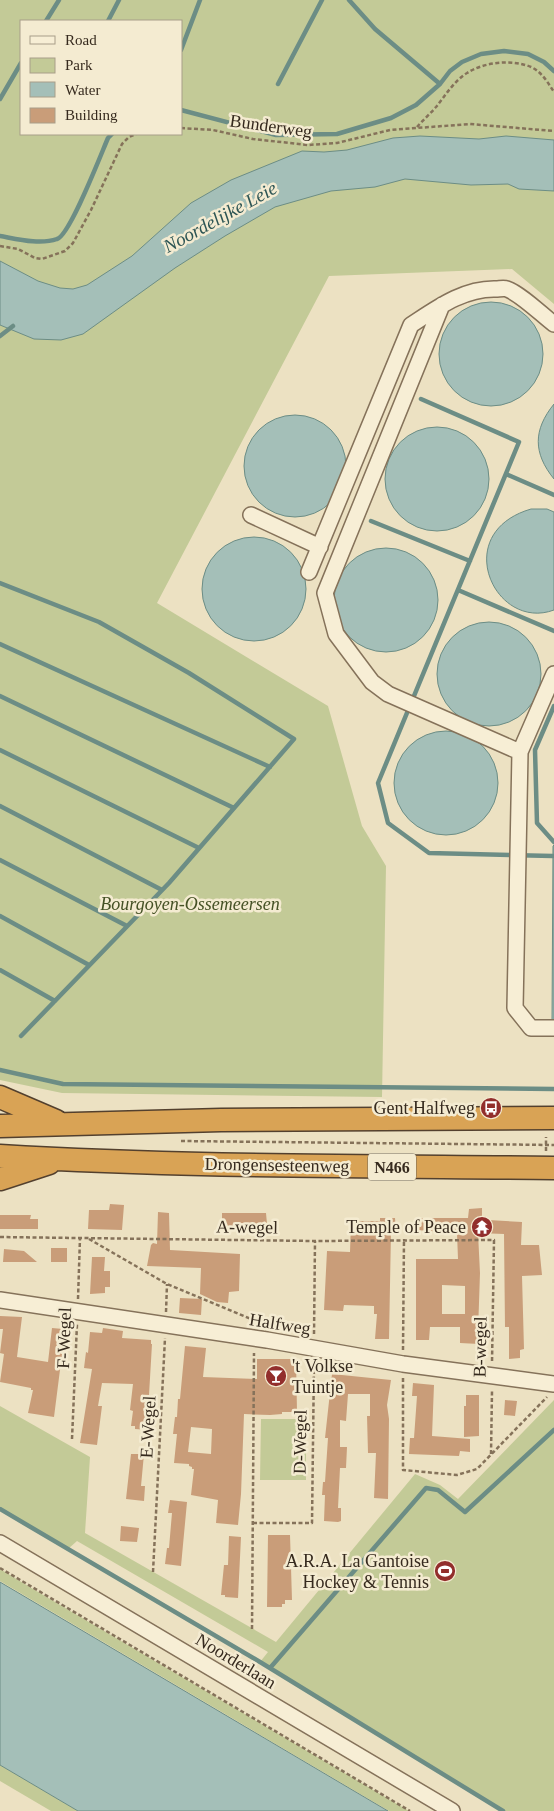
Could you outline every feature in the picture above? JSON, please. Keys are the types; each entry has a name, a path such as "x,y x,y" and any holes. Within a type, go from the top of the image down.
{"highway":[{"path":"0,1097 64,1124"},
{"path":"0,1126 221,1120 550,1118"},
{"name":"Drongensesteenweg","path":"0,1156 230,1166 550,1168"},
{"path":"0,1179 59,1160"}],"street":[{"path":"309,572 411,325 442,305 464,294 484,288 507,289 528,302 554,324"},
{"path":"442,305 325,593 336,634 372,682 388,694 520,752"},
{"path":"251,515 320,546"},
{"path":"554,674 520,752 515,1008 531,1028 554,1028"},
{"name":"Halfweg","path":"0,1300 78,1310 403,1364 492,1376 550,1391"},
{"name":"Noorderlaan","path":"0,1544 452,1811"}],"path":[{"path":"416,128 467,73 500,62 513,62 531,67 545,78 554,92"},
{"name":"Bunderweg","path":"182,128 213,130 270,141 322,145 376,132 416,128 491,125 554,130"},
{"path":"0,246 18,249 35,258 42,259 65,251 73,243 122,144 134,135"},
{"path":"550,1118 546,1145 550,1168"},
{"path":"176,1141 554,1145"},
{"name":"A-wegel","path":"0,1237 315,1241 494,1240"},
{"name":"F-Wegel","path":"72,1439 80,1238"},
{"path":"87,1238 167,1284 258,1322 260,1340 253,1523 252,1628"},
{"name":"B-wegel","path":"491,1454 494,1240"},
{"name":"D-Wegel","path":"253,1523 312,1524 315,1241"},
{"name":"E-Wegel","path":"153,1572 167,1284"},
{"path":"403,1470 457,1475 476,1469 550,1391"},
{"path":"0,1568 410,1811"}],"green space":[{"name":"Bourgoyen-Ossemeersen","path":"0,0 554,0 554,304 512,269 329,276 157,603 328,706 362,826 386,866 382,1097 62,1093 0,1080"},
{"name":"A.R.A. La Gantoise Hockey & Tennis","path":"554,1400 554,1811 504,1811 260,1662 268,1652 77,1541 68,1549 0,1510 0,1406 90,1457 85,1533 276,1642 415,1474 440,1485 458,1499"},
{"path":"261,1419 306,1419 306,1480 260,1480"},
{"path":"0,1569 409,1811 389,1811 0,1581"},
{"path":"0,1765 78,1811 51,1811 0,1781"}],"water":[{"name":"Noordelijke Leie","path":"420,136 479,139 506,136 554,140 554,191 519,189 508,184 471,185 405,179 375,187 331,191 275,207 175,268 83,334 61,340 34,339 0,325 0,261 38,281 60,288 73,289 87,285 132,256 191,203 231,180 302,151 347,150 393,138"},
{"path":"491,302 511,306 520,311 534,325 539,334 543,354 539,374 534,383 520,397 511,402 491,406 471,402 462,397 448,383 443,374 439,354 443,334 448,325 462,311 471,306"},
{"path":"554,404 554,479 542,460 538,441 542,423"},
{"path":"295,415 315,419 331,430 342,446 346,466 342,486 331,502 315,513 295,517 275,513 259,502 248,486 244,466 248,446 259,430 275,419"},
{"path":"437,427 457,431 466,436 480,450 485,459 489,479 485,499 480,508 466,522 457,527 437,531 417,527 408,522 394,508 389,499 385,479 389,459 394,450 408,436 417,431"},
{"path":"531,509 547,509 554,512 554,610 533,613 514,607 499,594 490,577 487,557 492,538 506,521"},
{"path":"254,537 274,541 283,546 297,560 302,569 306,589 302,609 297,618 283,632 274,637 254,641 234,637 225,632 211,618 206,609 202,589 206,569 211,560 225,546 234,541"},
{"path":"386,548 406,552 415,557 429,571 434,580 438,600 434,620 429,629 415,643 406,648 386,652 366,648 357,643 343,629 338,620 334,600 338,580 343,571 357,557 366,552"},
{"path":"489,622 509,626 518,631 532,645 537,654 541,674 537,694 532,703 518,717 509,722 489,726 469,722 460,717 446,703 441,694 437,674 441,654 446,645 460,631 469,626"},
{"path":"446,731 466,735 475,740 489,754 494,763 498,783 494,803 489,812 475,826 466,831 446,835 426,831 417,826 403,812 398,803 394,783 398,763 403,754 417,740 426,735"},
{"path":"553,846 554,1022 552,1022"},
{"path":"0,1582 388,1811 78,1811 0,1765"}],"building":[{"path":"110,1204 124,1205 122,1230 88,1229 89,1210 109,1210"},
{"path":"482,1208 482,1218 488,1218 488,1220 522,1222 521,1245 539,1245 542,1275 522,1276 524,1349 520,1350 520,1358 509,1359 509,1327 505,1327 504,1234 478,1233 480,1273 479,1344 460,1343 460,1327 430,1327 429,1340 416,1340 416,1259 458,1259 457,1233 416,1230 416,1218 468,1218 469,1209","holes":["442,1285 465,1286 465,1314 442,1314"]},
{"path":"158,1212 169,1213 170,1250 240,1254 239,1291 229,1292 228,1303 217,1302 200,1294 201,1268 147,1266 151,1245 153,1243 157,1244"},
{"path":"222,1213 266,1213 267,1224 222,1227"},
{"path":"0,1215 31,1215 30,1219 38,1219 38,1229 0,1229"},
{"path":"380,1218 395,1218 396,1232 391,1231 389,1339 375,1339 377,1314 374,1314 374,1306 344,1305 343,1311 324,1310 327,1251 350,1252 351,1221 380,1221"},
{"path":"51,1248 67,1248 67,1262 51,1262"},
{"path":"4,1249 24,1251 37,1262 3,1262"},
{"path":"92,1257 105,1257 104,1271 110,1271 110,1287 105,1287 105,1293 90,1294"},
{"path":"180,1298 202,1299 201,1315 179,1313"},
{"path":"0,1316 22,1317 17,1357 48,1362 52,1328 63,1329 62,1354 54,1417 28,1413 33,1390 31,1388 0,1382 4,1354 0,1353 3,1329 0,1329"},
{"path":"103,1328 123,1331 122,1338 151,1340 149,1430 135,1429 135,1426 131,1426 133,1411 130,1410 133,1384 102,1383 98,1406 102,1406 97,1445 80,1443 92,1369 84,1368 90,1332 102,1333"},
{"path":"185,1346 206,1348 203,1377 257,1379 257,1359 296,1359 297,1412 282,1412 282,1414 270,1415 244,1414 238,1525 216,1523 218,1500 191,1495 194,1469 189,1464 174,1463 177,1434 173,1434 175,1417 177,1417 178,1399 180,1399","holes":["191,1427 212,1429 211,1454 188,1452"]},
{"path":"332,1374 391,1380 387,1405 389,1419 388,1499 374,1498 376,1453 368,1453 367,1416 370,1416 370,1394 348,1394 346,1421 340,1420 340,1447 347,1447 346,1468 340,1468 338,1508 341,1508 341,1521 338,1522 324,1521 325,1495 322,1495 323,1482 325,1482 328,1438 325,1438"},
{"path":"413,1383 434,1385 432,1436 470,1439 470,1452 460,1451 459,1456 409,1454 410,1438 414,1438 417,1396 412,1396"},
{"path":"466,1395 479,1395 479,1436 464,1437"},
{"path":"505,1400 517,1401 515,1416 504,1415"},
{"path":"131,1454 144,1454 141,1486 145,1486 144,1501 126,1499"},
{"path":"170,1500 187,1502 181,1566 165,1564 167,1548 169,1548 172,1513 168,1513"},
{"path":"121,1526 139,1528 137,1542 120,1541"},
{"path":"268,1535 290,1535 292,1600 285,1600 285,1604 282,1604 282,1607 267,1607"},
{"path":"229,1536 241,1537 238,1598 221,1595 224,1565 228,1565"}],"waterway":[{"path":"47,20 59,0"},
{"path":"109,20 119,0"},
{"path":"182,47 200,0"},
{"path":"278,84 322,0"},
{"path":"349,0 375,29 440,84"},
{"path":"182,110 276,135 337,134 391,118 416,105 440,84 450,71 462,62 481,54 504,51 528,54 544,62 554,71"},
{"path":"0,99 20,65"},
{"path":"0,236 28,241 50,241 57,239 63,234 77,210 111,135"},
{"path":"0,336 13,326"},
{"path":"421,399 519,442 378,783 388,823 429,853 553,856"},
{"path":"506,474 554,495"},
{"path":"371,521 470,561"},
{"path":"0,583 99,622 189,673 294,739 169,883 21,1036"},
{"path":"458,590 554,631"},
{"path":"0,644 270,767"},
{"path":"0,696 234,808"},
{"path":"554,706 535,750 537,823 554,842"},
{"path":"0,750 199,848"},
{"path":"0,806 162,890"},
{"path":"0,860 127,926"},
{"path":"0,916 89,965"},
{"path":"0,970 55,1001"},
{"path":"0,1070 63,1084 554,1089"},
{"path":"270,1668 426,1488 438,1490 465,1512 554,1430"},
{"path":"0,1509 260,1662 503,1811"}],"place":[{"name":"Gent Halfweg","path":"491,1108"},
{"name":"Temple of Peace","path":"482,1227"},
{"name":"'t Volkse Tuintje","path":"276,1376"},
{"name":"A.R.A. La Gantoise Hockey & Tennis","path":"445,1571"}]}
